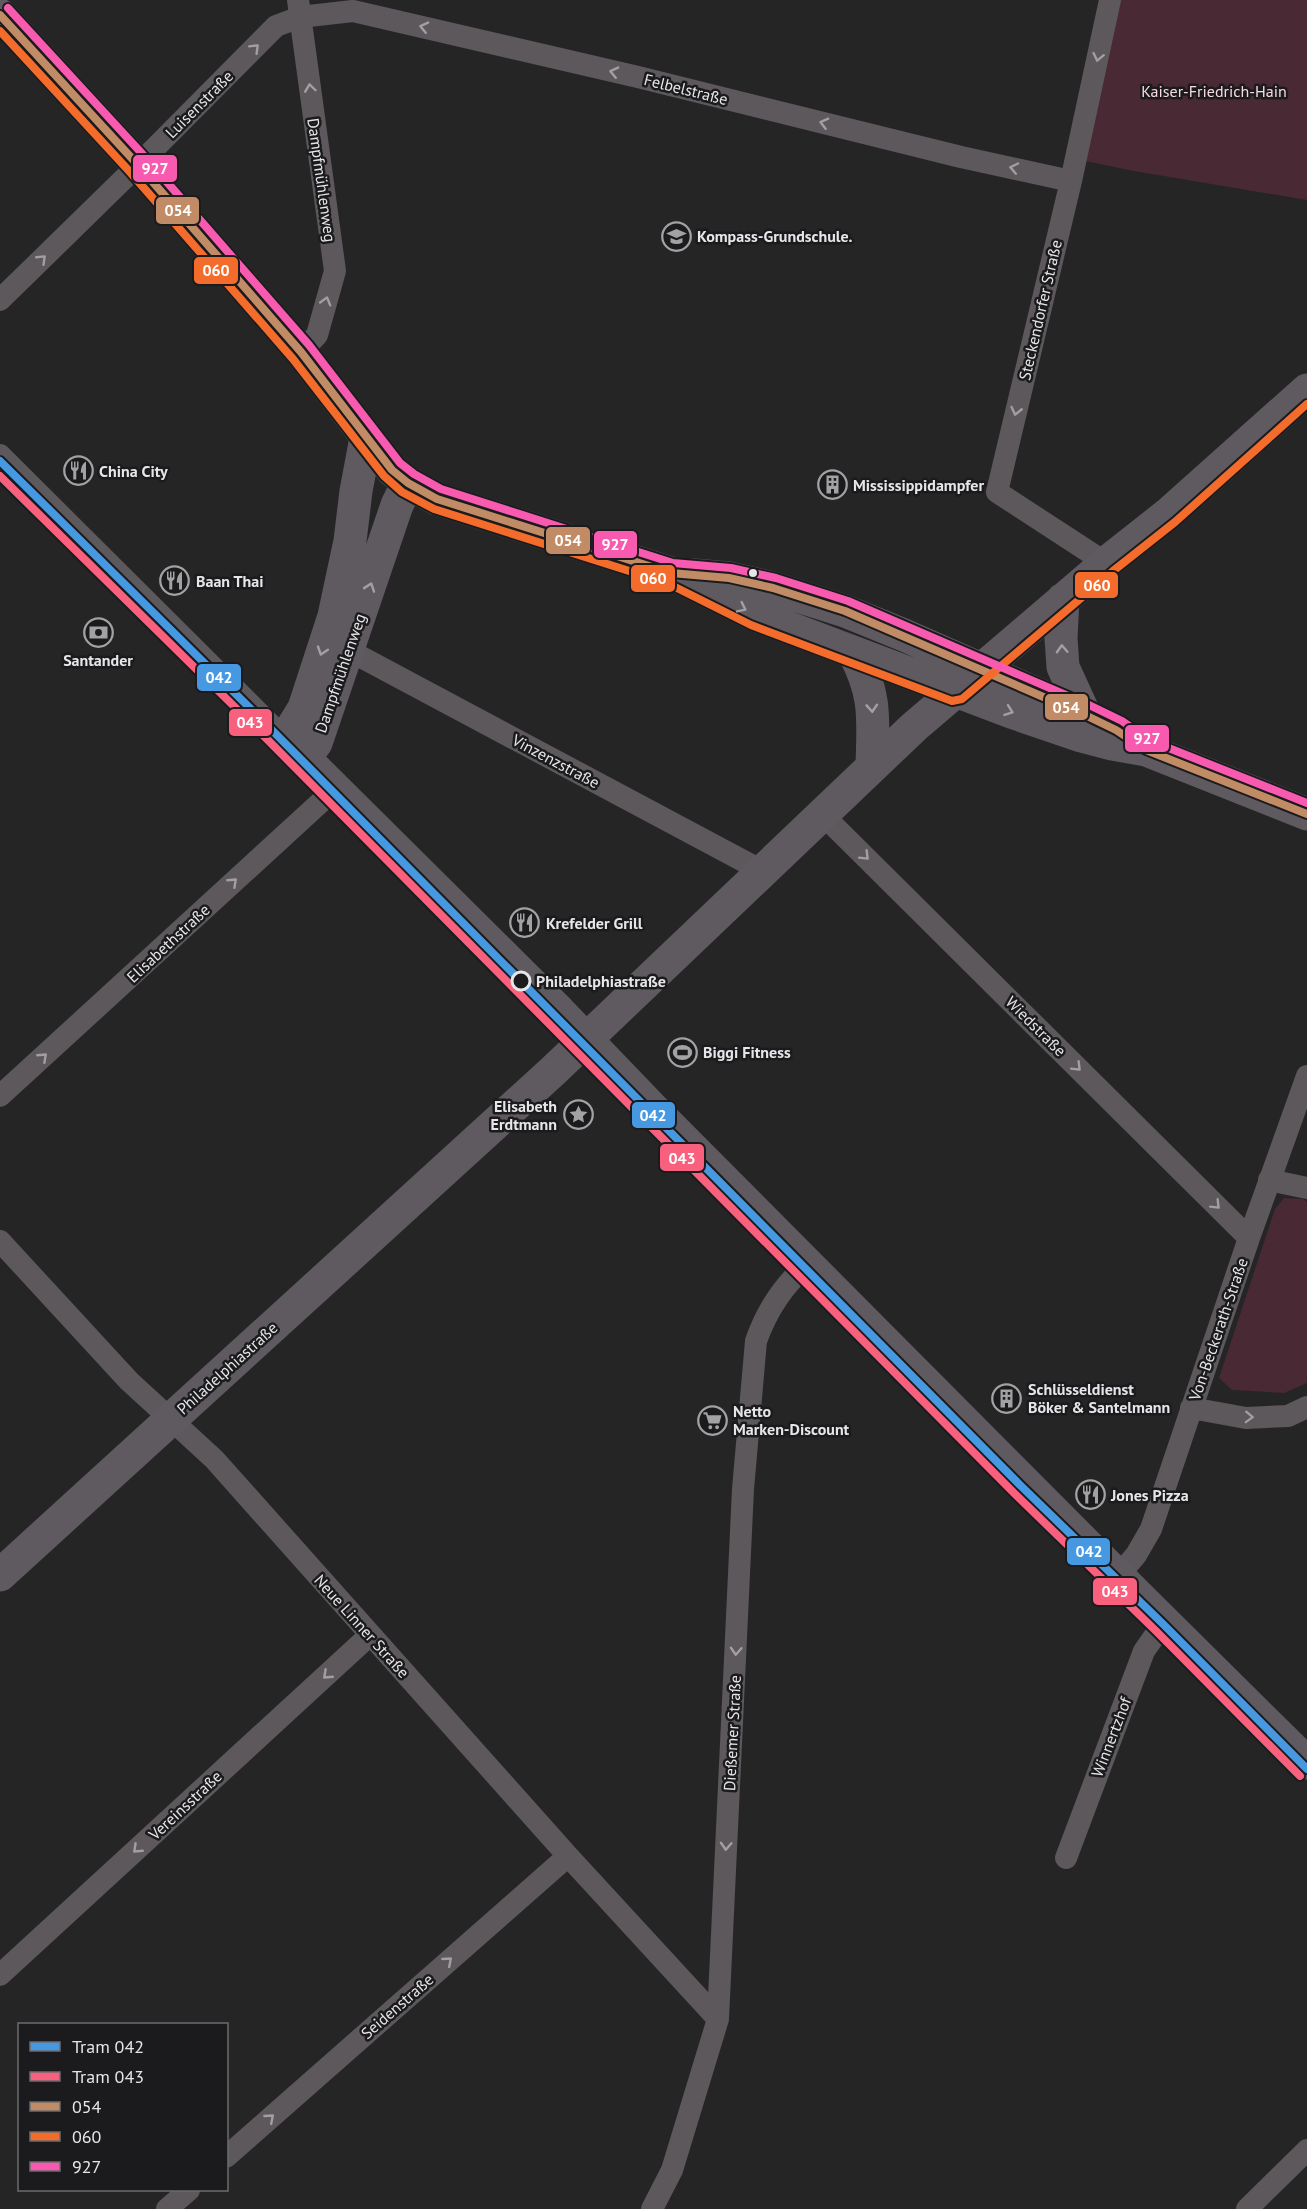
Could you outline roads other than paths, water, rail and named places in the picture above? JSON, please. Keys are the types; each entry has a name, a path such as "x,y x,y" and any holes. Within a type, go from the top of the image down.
{"street":[{"name":"Steckendorfer Straße","path":"1106,563 997,492 1071,181 1110,0"},
{"name":"Felbelstraße","path":"299,9 353,11 949,154 1071,181"},
{"name":"Luisenstraße","path":"0,300 276,26 299,9"},
{"name":"Dampfmühlenweg","path":"299,9 335,271 317,334 301,352"},
{"path":"0,15 138,165 301,352 392,470 408,483 437,499 671,573 755,615 854,653 1078,735 1146,750 1307,814"},
{"name":"Philadelphiastraße","path":"0,1575 586,1040 872,767 955,691 1106,563 1168,514 1307,390"},
{"name":"Dampfmühlenweg","path":"366,438 356,491 350,542 334,616 304,708 290,731 294,748 316,743 397,505 408,483"},
{"path":"0,455 1307,1763"},
{"path":"671,573 729,578 783,591 845,611 1085,715 1116,730 1146,750"},
{"path":"1063,599 1061,638 1063,667 1085,715"},
{"name":"Vinzenzstraße","path":"348,650 764,872"},
{"path":"854,653 866,675 872,698 872,767"},
{"name":"Elisabethstraße","path":"0,1096 335,789"},
{"name":"Wiedstraße","path":"823,814 1249,1238"},
{"name":"Von-Beckerath-Straße","path":"1118,1576 1136,1555 1151,1529 1249,1238 1307,1076"},
{"path":"1269,1180 1307,1188"},
{"name":"Neue Linner Straße","path":"0,1241 129,1381 214,1459 568,1856 718,2019"},
{"name":"Dießemer Straße","path":"652,2209 672,2170 718,2019 743,1489 756,1341 764,1318 776,1297 808,1264"},
{"path":"1191,1408 1246,1418 1288,1416 1307,1407"},
{"name":"Winnertzhof","path":"1066,1858 1143,1651 1165,1621"},
{"name":"Vereinsstraße","path":"0,1975 370,1635"},
{"name":"Seidenstraße","path":"228,2155 568,1856"},
{"path":"1247,2209 1307,2150"},
{"path":"167,2209 188,2191"}],"tram line":[{"name":"042","path":"0,461 257,715 1021,1486 1307,1769"},
{"name":"043","path":"0,476 250,722 1014,1493 1300,1776"}],"place":[{"name":"Kompass-Grundschule.","path":"676,236"},
{"name":"China City","path":"78,471"},
{"name":"Mississippidampfer","path":"832,485"},
{"name":"Baan Thai","path":"175,581"},
{"name":"Santander","path":"98,632"},
{"name":"Krefelder Grill","path":"525,923"},
{"name":"Philadelphiastraße","path":"521,981"},
{"name":"Biggi Fitness","path":"682,1052"},
{"name":"Elisabeth Erdtmann","path":"578,1115"},
{"name":"Schlüsseldienst Böker & Santelmann","path":"1007,1398"},
{"name":"Netto Marken-Discount","path":"712,1420"},
{"name":"Jones Pizza","path":"1090,1495"}],"park label":[{"name":"Kaiser-Friedrich-Hain","path":"1214,91"}]}
